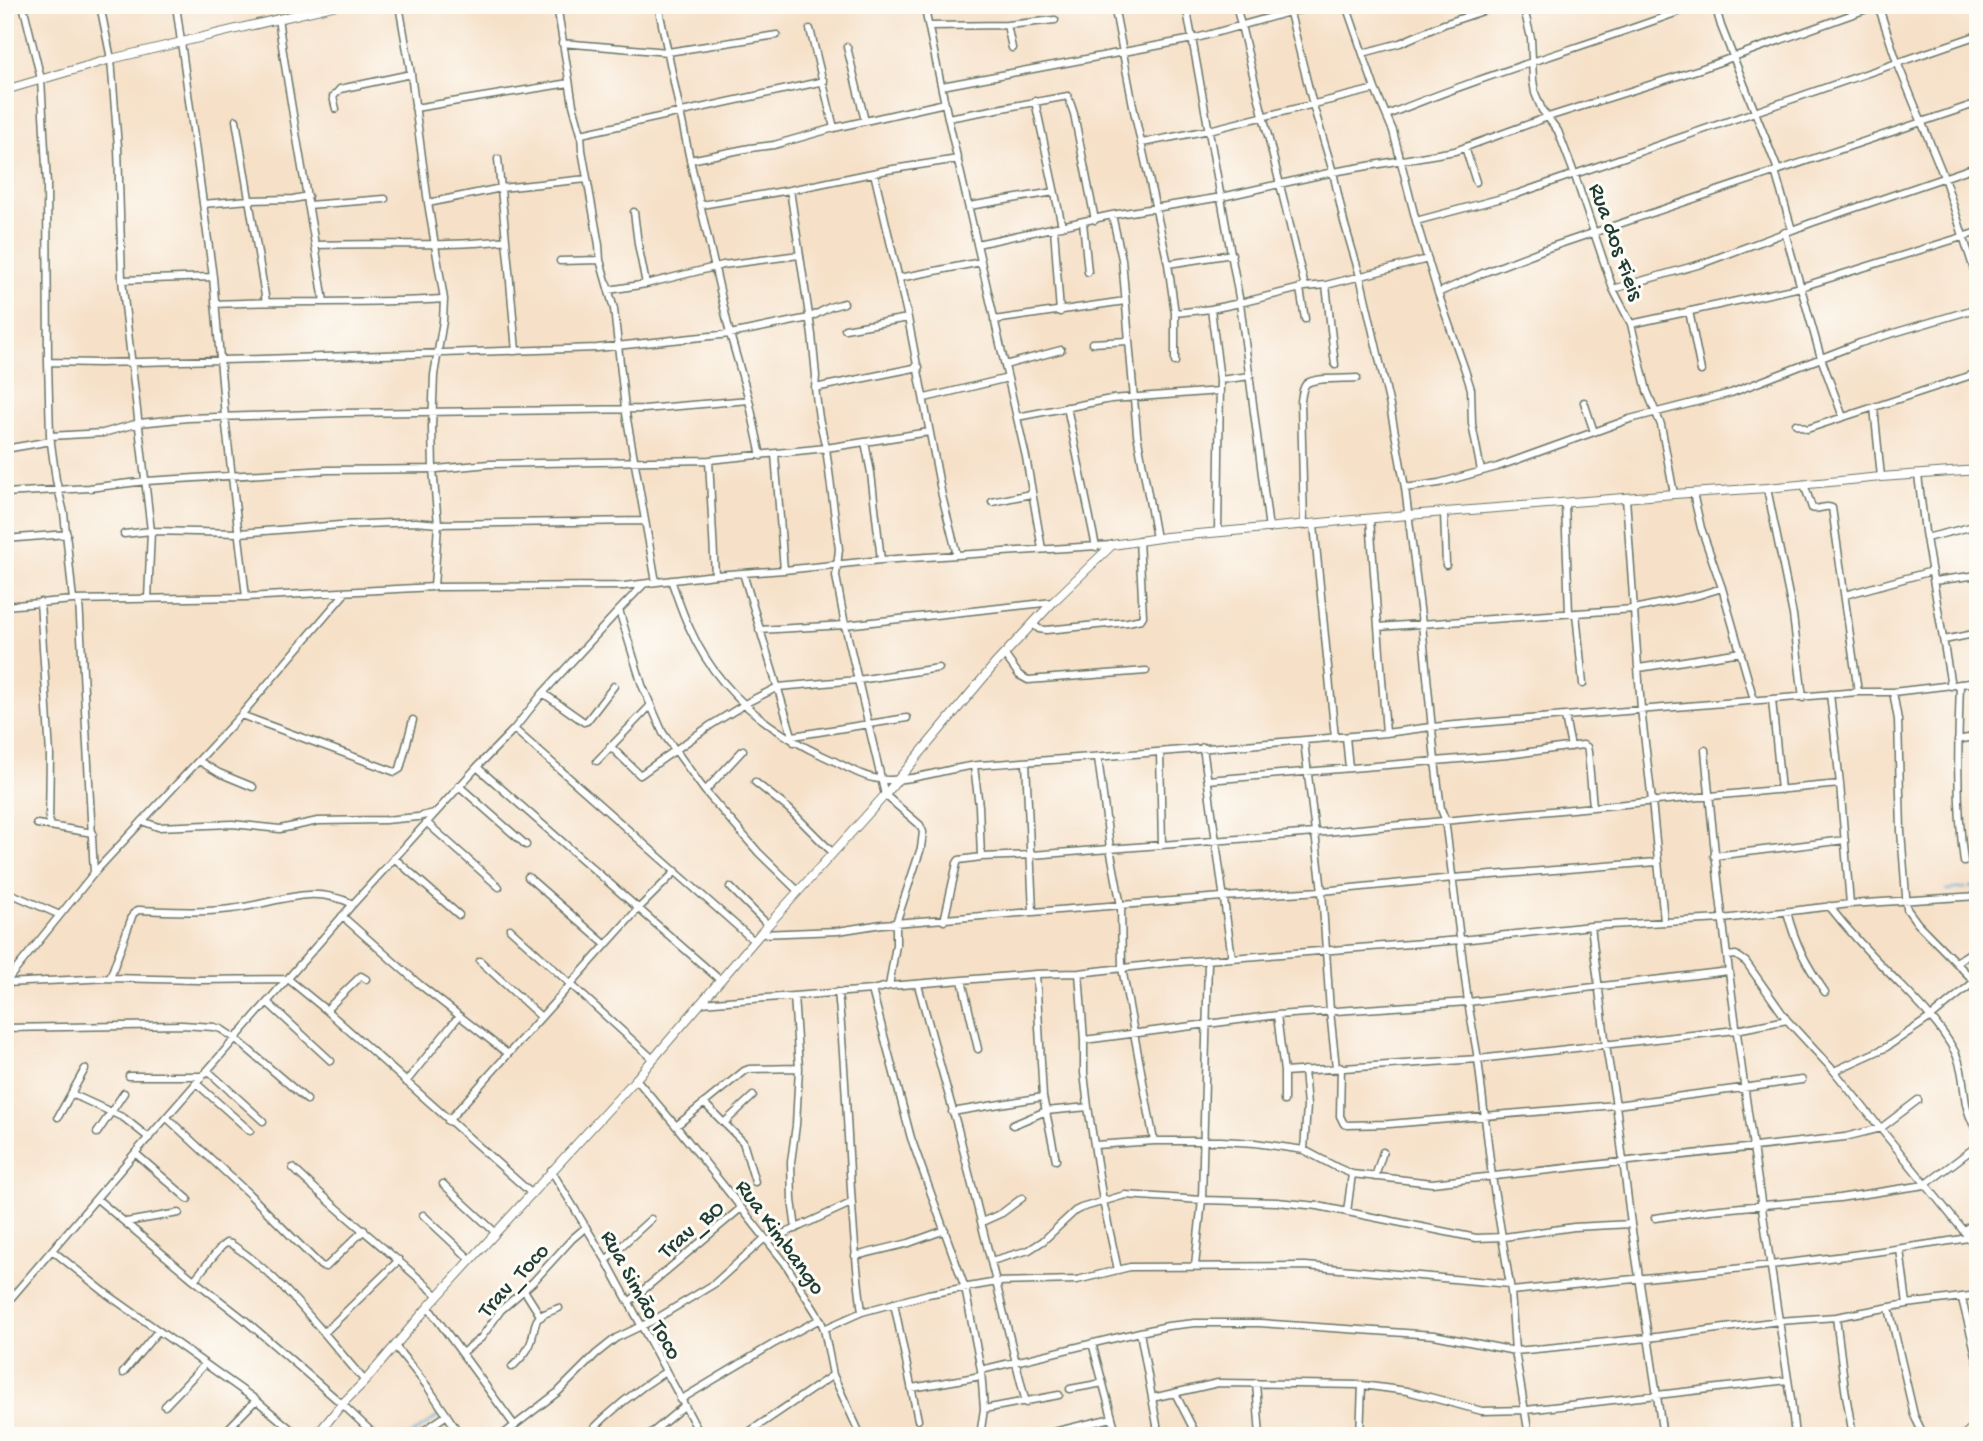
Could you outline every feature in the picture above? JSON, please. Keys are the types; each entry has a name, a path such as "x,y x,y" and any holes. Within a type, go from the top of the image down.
{"main road":[{"path":"1965,1436 1978,1424"}],"street":[{"path":"23,5 41,79 47,184 51,438 76,600 94,873"},
{"path":"100,5 111,59 121,197 122,280 151,531 148,598"},
{"path":"176,5 214,277 219,359 246,597"},
{"path":"5,90 111,59 337,5"},
{"path":"399,5 444,299 432,411 438,524 434,587"},
{"path":"924,5 1026,457 1042,549"},
{"path":"1114,5 1168,264 1175,313 1175,362"},
{"path":"1186,5 1240,303 1269,529"},
{"path":"1236,5 1281,185 1302,288 1305,319"},
{"path":"942,86 1193,39 1241,27 1289,8 1320,5"},
{"path":"1346,5 1397,144 1416,221 1471,388 1472,424 1481,471"},
{"path":"1363,53 1400,43 1444,24 1502,5"},
{"name":"Rua dos Fieis","path":"1523,5 1531,37 1535,93 1542,110 1558,131 1613,289 1631,324 1647,391 1657,412 1674,494"},
{"path":"1387,115 1532,61 1697,5"},
{"path":"1716,5 1732,56 1777,171 1792,229"},
{"path":"977,244 1112,215 1222,197 1332,172 1465,147 1548,117 1700,69 1878,5 1897,62 1944,177 1978,282"},
{"path":"656,582 625,408 614,309 600,260 581,134 569,83 557,7 658,6 690,160 761,456"},
{"path":"1289,8 1360,276 1390,406 1405,488 1441,808 1445,820 1484,1117 1504,1237 1515,1351 1529,1436"},
{"path":"278,18 324,302"},
{"path":"929,26 1007,25 1055,20"},
{"path":"1007,25 1012,48"},
{"path":"810,29 834,128"},
{"path":"562,43 668,52 777,35"},
{"path":"1416,221 1517,194 1978,35"},
{"path":"847,47 865,121"},
{"path":"336,109 333,97 340,89 411,74"},
{"path":"581,134 824,81"},
{"path":"415,108 569,83"},
{"path":"1142,143 1209,130 1375,89"},
{"path":"948,118 1069,97 1095,220"},
{"path":"1035,101 1062,226"},
{"path":"690,160 774,145 834,128 945,103"},
{"path":"1438,293 1508,263 1593,233 1978,103"},
{"path":"236,120 266,302"},
{"path":"1465,147 1476,182"},
{"path":"498,159 516,351"},
{"path":"701,205 958,159"},
{"path":"1613,289 1701,264 1792,229 1978,166"},
{"path":"874,173 919,367 929,432 957,555"},
{"path":"428,203 500,188 587,179"},
{"path":"790,190 809,318 819,418 827,448 839,549 836,576 845,625 885,795 920,825 923,832 921,848 897,923 889,986"},
{"path":"968,206 1054,192"},
{"path":"202,204 308,196"},
{"path":"308,205 385,199"},
{"path":"634,212 646,284"},
{"path":"1112,215 1122,259 1137,434 1156,538"},
{"path":"1083,222 1088,272"},
{"path":"1054,228 1060,312"},
{"path":"1785,232 1821,358 1843,417"},
{"path":"1631,324 1801,287 1978,232"},
{"path":"316,245 474,244 506,240"},
{"path":"1168,264 1232,254"},
{"path":"609,290 715,267 799,256"},
{"path":"1175,313 1211,309 1325,285 1428,259"},
{"path":"560,261 600,260"},
{"path":"899,278 981,262"},
{"path":"122,280 214,277"},
{"path":"1325,285 1335,365"},
{"path":"215,304 444,299"},
{"path":"994,320 1125,301"},
{"path":"48,362 131,362 597,348 730,334 809,318 844,303"},
{"path":"1405,488 1439,483 1481,471 1657,412 1731,393 1860,343 1978,308"},
{"path":"1211,309 1220,380 1219,532"},
{"path":"1689,311 1701,371"},
{"path":"845,329 908,318"},
{"path":"1092,343 1128,341"},
{"path":"1004,365 1061,350"},
{"path":"815,388 919,367"},
{"path":"1796,424 1807,429 1978,373"},
{"path":"1220,380 1250,376"},
{"path":"925,398 1007,378"},
{"path":"1304,526 1303,388 1315,380 1357,378"},
{"path":"1017,417 1133,397 1220,390"},
{"path":"5,449 51,438 103,433 139,423 225,417 644,409 749,400"},
{"path":"1584,402 1594,432"},
{"path":"1067,407 1096,547"},
{"path":"1874,407 1881,477"},
{"path":"5,493 328,470 709,460 827,448 929,432"},
{"path":"865,442 881,560"},
{"path":"775,454 784,570"},
{"path":"709,460 715,575"},
{"path":"5,606 76,600 246,597 434,587 644,584 881,560 1096,547 1156,538 1408,515 1978,470"},
{"path":"1918,475 1951,686"},
{"path":"1804,485 1812,508 1832,508 1858,692"},
{"path":"1767,488 1789,593 1803,698"},
{"path":"1693,493 1701,528 1722,588 1754,700"},
{"path":"992,502 1031,494"},
{"path":"1626,498 1641,709 1664,921"},
{"path":"1565,503 1573,613 1583,684"},
{"path":"1444,513 1446,565"},
{"path":"1370,519 1386,733"},
{"path":"124,534 151,531 240,533 416,522 645,521"},
{"path":"1314,525 1335,738"},
{"path":"1926,538 1978,526"},
{"path":"5,539 67,534"},
{"path":"1033,624 1046,630 1141,619 1143,615 1139,540"},
{"path":"316,1436 428,1307 636,1079 757,937 885,795 1004,654 1052,602 1112,545"},
{"path":"1845,595 1931,571"},
{"path":"743,573 794,739"},
{"path":"1934,581 1978,575"},
{"path":"671,580 690,631 702,652 743,705 763,723 862,774 881,780 974,766 1304,741 1431,727 1978,682"},
{"path":"5,1305 342,916 644,584"},
{"path":"1378,628 1634,609 1722,588"},
{"path":"5,983 94,873 241,715 345,592"},
{"path":"40,602 50,754 49,826"},
{"path":"759,630 845,625 1052,602"},
{"path":"619,610 650,706 663,733 705,791 759,853 798,891"},
{"path":"1944,640 1978,633"},
{"path":"1639,668 1741,652"},
{"path":"1004,654 1019,675 1028,680 1146,671"},
{"path":"610,746 640,775 743,705 778,687 858,680 939,668"},
{"path":"1959,684 1959,828 1964,862"},
{"path":"543,693 584,722 614,686"},
{"path":"1835,1071 1875,1054 1976,983 1918,924 1907,909 1901,831 1898,720 1893,691"},
{"path":"1830,694 1850,904"},
{"path":"1772,700 1781,790"},
{"path":"597,761 650,706"},
{"path":"241,715 396,772 400,769 413,720"},
{"path":"1564,717 1570,747"},
{"path":"794,739 907,718"},
{"path":"514,729 676,871 757,937 1033,911 1322,891 1657,862"},
{"path":"1958,740 1978,736"},
{"path":"1346,737 1349,768"},
{"path":"1304,741 1322,891 1330,1011 1339,1067 1340,1116 1344,1124 1389,1124 1616,1105 1802,1080"},
{"path":"1208,780 1507,755 1583,746 1587,747 1593,806"},
{"path":"1203,747 1232,958"},
{"path":"705,791 743,750"},
{"path":"1705,750 1714,856 1736,1030 1795,1436"},
{"path":"1160,752 1162,845"},
{"path":"1098,758 1121,906 1122,968 1154,1141"},
{"path":"199,761 219,773 253,787"},
{"path":"1027,762 1033,911"},
{"path":"974,766 981,857"},
{"path":"477,767 720,980"},
{"path":"755,782 789,809 832,852"},
{"path":"944,920 959,860 1315,833 1840,784"},
{"path":"459,786 526,845"},
{"path":"142,821 158,827 232,824 280,829 318,821 385,820 436,813"},
{"path":"427,823 499,887"},
{"path":"37,824 93,833"},
{"path":"1714,856 1845,840"},
{"path":"394,859 459,915"},
{"path":"448,1121 639,908 676,871"},
{"path":"528,877 606,945"},
{"path":"730,887 768,925"},
{"path":"5,891 60,915"},
{"path":"110,978 133,914 138,910 183,912 234,909 304,894 327,895 353,904"},
{"path":"701,1003 1461,940 1591,926 1723,919 1850,904 1978,896"},
{"path":"1829,906 1931,1017 1956,1055 1969,1113 1978,1134"},
{"path":"1787,912 1803,958 1825,992"},
{"path":"342,916 419,984 508,1054"},
{"path":"1591,926 1597,987 1663,1436"},
{"path":"510,929 653,1059"},
{"path":"1956,962 1973,951"},
{"path":"1727,956 1736,955 1746,962 1787,1020 1835,1071 1978,1249"},
{"path":"480,961 541,1017"},
{"path":"1195,1266 1202,1200 1208,961"},
{"path":"1968,975 1978,970"},
{"path":"1084,1040 1278,1015 1468,1002 1729,971"},
{"path":"1079,973 1088,1107 1103,1201 1118,1270"},
{"path":"1036,974 1043,1097 1056,1160"},
{"path":"326,1010 361,976 366,979"},
{"path":"5,983 110,978 288,979 531,1194"},
{"path":"962,980 978,1049"},
{"path":"918,985 958,1129 1027,1403"},
{"path":"872,990 911,1138 965,1288 981,1373 984,1409 980,1436"},
{"path":"838,992 844,1052 851,1203 862,1312"},
{"path":"794,996 799,1068 791,1162 796,1229"},
{"path":"268,1003 331,1061"},
{"path":"1278,1015 1284,1101"},
{"path":"406,1082 459,1016"},
{"path":"1284,1072 1478,1059 1736,1030 1787,1020"},
{"path":"5,1028 197,1026 221,1029 306,1100"},
{"path":"676,1126 749,1069 799,1068"},
{"path":"58,1118 85,1069"},
{"path":"1304,1070 1307,1106 1304,1150"},
{"path":"129,1076 205,1074 263,1121"},
{"name":"Rua Kimbango","path":"636,1079 785,1263 820,1319 833,1375 861,1436"},
{"path":"196,1083 250,1131"},
{"path":"97,1133 124,1093"},
{"path":"72,1094 124,1118 149,1138"},
{"path":"725,1122 753,1096"},
{"path":"952,1112 1043,1097"},
{"path":"1095,1145 1154,1141 1255,1143 1304,1150 1352,1174 1432,1183 1845,1137 1881,1128 1919,1100"},
{"path":"704,1103 743,1142 755,1182"},
{"path":"1013,1125 1046,1111 1088,1107"},
{"path":"166,1117 321,1266 326,1267 364,1230"},
{"path":"1655,1218 1839,1198 1925,1185 1978,1145"},
{"path":"1375,1177 1383,1152"},
{"path":"135,1153 188,1199"},
{"path":"293,1168 438,1296"},
{"name":"Rua Simão Toco","path":"551,1170 606,1260 701,1436"},
{"path":"1347,1212 1352,1174"},
{"path":"443,1184 495,1233"},
{"path":"991,1261 1029,1250 1043,1241 1075,1211 1125,1195 1277,1202 1347,1212 1467,1237 1504,1237 1574,1227 1631,1224"},
{"path":"982,1222 1002,1213 1022,1198"},
{"path":"97,1199 245,1320 376,1436"},
{"path":"502,1436 558,1392 616,1338 714,1284 766,1240 851,1203"},
{"name":"Trav_BO","path":"629,1302 741,1208"},
{"path":"126,1222 179,1213"},
{"path":"423,1215 471,1260"},
{"path":"606,1260 651,1219"},
{"path":"1963,1231 1978,1220"},
{"name":"Trav_Toco","path":"462,1353 481,1338 501,1310 586,1227"},
{"path":"855,1256 909,1243 945,1230"},
{"path":"824,1329 862,1312 928,1294 997,1282 1077,1280 1130,1267 1306,1266 1510,1287 1640,1278 1900,1250 1968,1238"},
{"path":"194,1280 221,1247 226,1243 231,1244 271,1276 296,1301 365,1381"},
{"path":"1900,1250 1908,1304"},
{"path":"53,1251 158,1331 256,1400 299,1436"},
{"path":"324,1333 399,1260"},
{"path":"524,1290 541,1317"},
{"path":"912,1388 1168,1326 1260,1323 1434,1335 1515,1351 1836,1317 1908,1304 1978,1296"},
{"path":"1962,1299 1978,1363"},
{"path":"894,1303 918,1420"},
{"path":"428,1307 515,1426"},
{"path":"512,1367 528,1349 534,1325 541,1317 559,1308"},
{"path":"1889,1308 1914,1415 1924,1436"},
{"path":"1836,1317 1844,1389 1853,1436"},
{"path":"648,1436 682,1403 775,1343 820,1319"},
{"path":"123,1373 158,1331"},
{"path":"1140,1332 1159,1436"},
{"path":"1093,1343 1117,1436"},
{"path":"396,1346 461,1436"},
{"path":"165,1406 205,1364"},
{"path":"586,1436 617,1406 666,1371"},
{"path":"743,1436 833,1375"},
{"path":"1152,1398 1218,1383 1362,1385 1408,1391 1482,1411 1526,1410 1788,1380"},
{"path":"1070,1389 1103,1382"},
{"path":"1256,1383 1260,1436"},
{"path":"1360,1436 1362,1385"},
{"path":"1175,1393 1198,1436"},
{"path":"984,1409 1059,1395"},
{"path":"221,1436 256,1400"},
{"path":"416,1436 447,1415"},
{"path":"1037,1436 1112,1418"},
{"path":"5,1427 14,1436"}],"waterway":[{"path":"1970,887 1978,886"},
{"path":"1946,890 1966,888"},
{"path":"410,1436 441,1414"}]}
